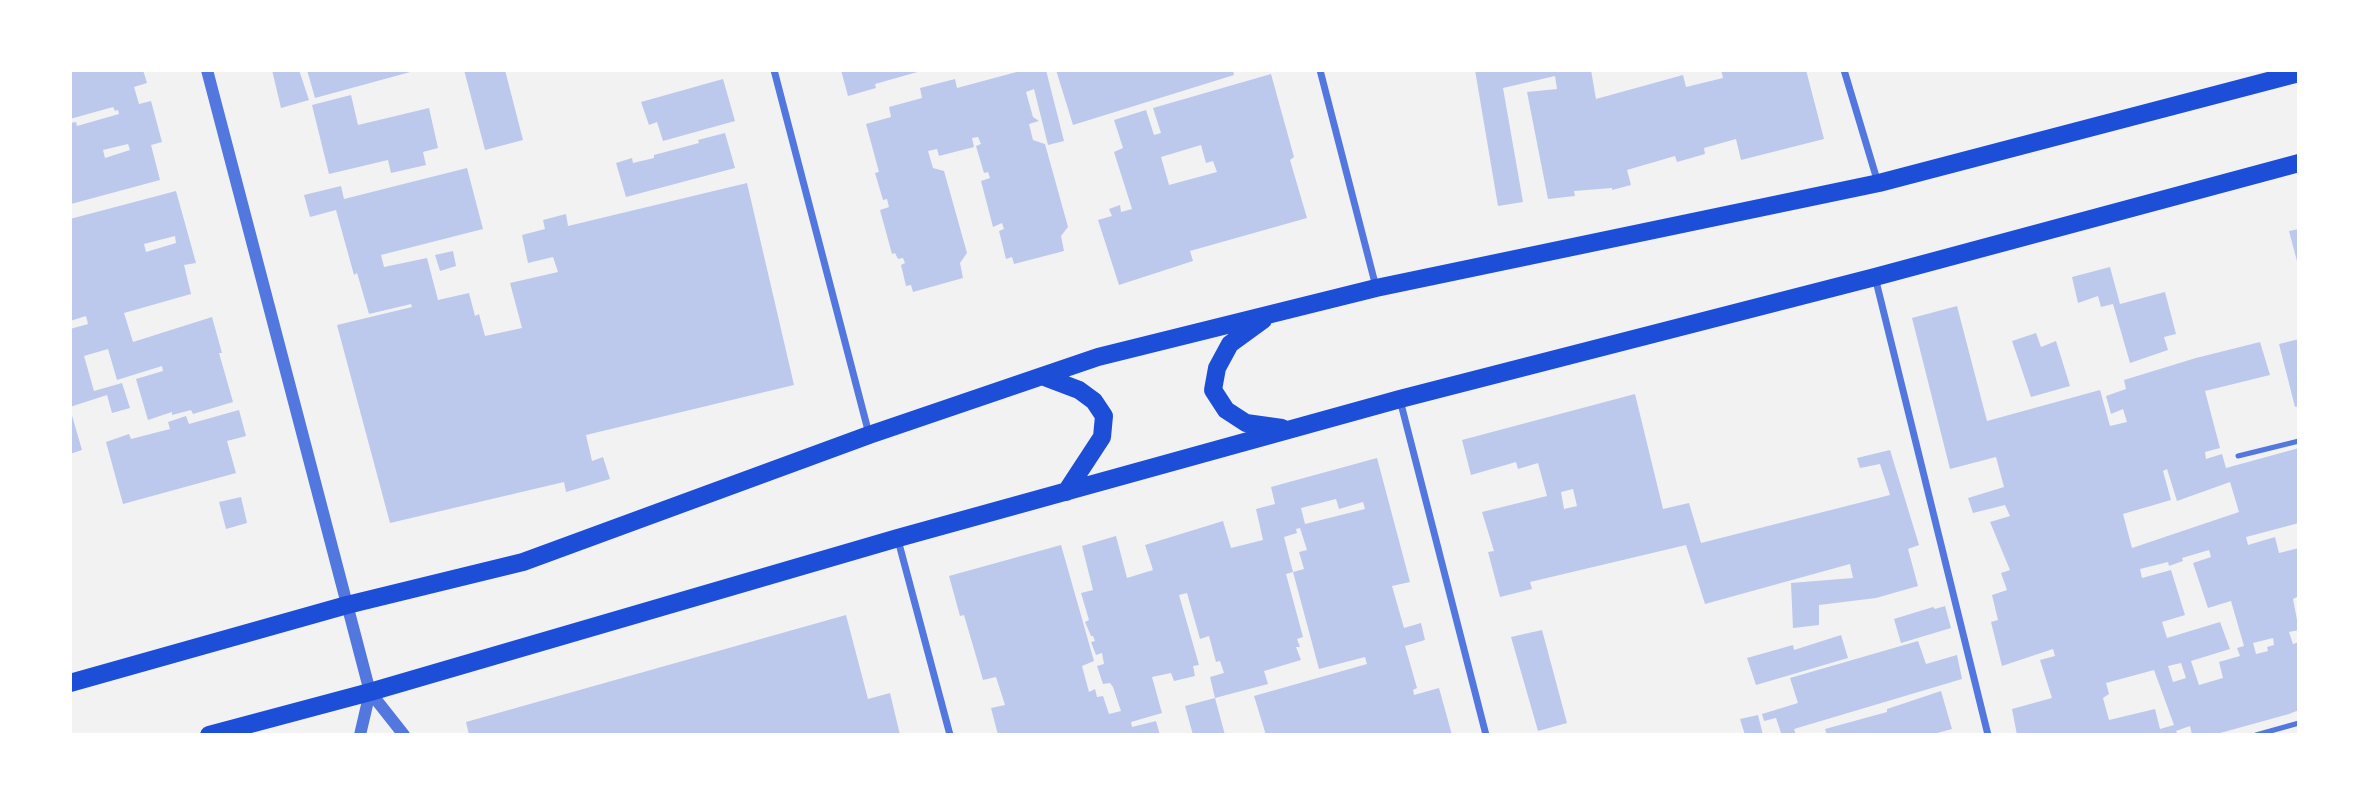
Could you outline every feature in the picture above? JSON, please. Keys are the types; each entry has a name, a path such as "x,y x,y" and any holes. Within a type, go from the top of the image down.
{"main road":[{"path":"70,683 347,605 523,562 869,435 1098,357 1376,288 1879,183 2299,73"},
{"path":"209,735 370,692 898,538 1400,399 1875,277 2299,163"},
{"path":"1271,314 1230,344 1217,368 1213,390 1226,410 1246,424 1292,429"},
{"path":"1042,376 1079,390 1094,401 1104,416 1102,437 1066,492"}],"street":[{"path":"207,70 370,692 404,735"},
{"path":"774,70 869,435"},
{"path":"1320,70 1376,288"},
{"path":"1844,70 1879,183"},
{"path":"1875,277 1988,735"},
{"path":"1400,399 1486,735"},
{"path":"898,538 950,735"},
{"path":"360,735 370,692"}],"lane":[{"path":"2238,456 2299,441"},
{"path":"2256,735 2299,723"}],"building":[{"path":"70,70 143,70 147,83 134,87 139,104 151,101 162,142 151,145 160,180 71,204 70,123 76,122 77,126 119,114 113,107 70,119","holes":["128,144 130,150 105,158 103,150"]},
{"path":"272,70 299,70 309,100 281,108"},
{"path":"307,70 414,70 414,71 315,98"},
{"path":"464,70 505,70 523,140 485,150"},
{"path":"841,70 921,71 875,84 876,88 848,96"},
{"path":"1024,70 1046,70 1064,141 1048,145 1034,89 1026,92 1033,117 1039,121 1029,124 1033,140 1045,144 1068,227 1061,236 1064,251 1014,264 1012,257 1006,259 999,231 1004,229 1002,223 993,227 981,181 990,178 988,172 984,173 976,146 981,144 978,137 972,138 974,147 939,156 937,149 928,151 933,168 944,171 967,253 960,263 963,278 913,292 911,285 906,286 901,265 905,263 903,258 898,259 895,253 892,254 880,210 889,207 887,199 883,200 875,173 879,172 866,124 891,117 889,107 922,98 920,88 955,79 957,88"},
{"path":"1056,70 1233,70 1234,75 1073,125"},
{"path":"1475,70 1591,70 1596,99 1683,75 1686,87 1723,78 1721,70 1806,70 1824,139 1741,160 1736,139 1704,148 1705,154 1677,162 1675,156 1627,170 1631,185 1612,190 1574,191 1575,196 1548,199 1527,92 1557,89 1555,76 1503,88 1523,202 1498,206"},
{"path":"1271,74 1294,157 1290,160 1307,218 1190,251 1193,261 1119,285 1098,220 1112,216 1109,209 1120,205 1121,212 1132,209 1114,152 1123,148 1114,120 1146,110 1154,135 1161,133 1153,108","holes":["1201,145 1206,163 1213,161 1217,172 1169,185 1161,157"]},
{"path":"723,79 735,121 663,141 657,122 649,125 641,102"},
{"path":"351,95 358,125 429,108 438,148 423,152 426,165 391,173 388,160 329,174 312,105"},
{"path":"725,133 735,168 626,197 616,163 632,158 633,163 654,158 654,155"},
{"path":"467,168 483,229 381,255 384,267 427,258 438,300 469,293 475,316 479,314 485,336 522,328 510,283 558,272 553,257 528,263 522,235 545,229 543,220 566,214 568,226 747,183 794,385 586,435 592,461 603,457 610,479 566,492 564,482 390,523 337,325 412,307 411,304 369,314 357,273 354,275 336,210 310,217 304,195 341,186 344,199"},
{"path":"176,191 196,263 184,265 191,294 124,313 133,342 212,317 233,402 193,414 191,410 172,415 172,412 148,420 136,379 163,371 162,366 117,380 108,349 84,356 94,391 122,383 130,408 112,413 107,395 70,407 70,329 88,324 86,316 70,321 70,219","holes":["175,236 176,243 146,252 144,244"]},
{"path":"2299,229 2299,264 2298,265 2289,231"},
{"path":"453,251 456,266 440,271 435,255"},
{"path":"2110,267 2120,304 2165,292 2176,334 2164,337 2168,350 2130,363 2113,304 2101,307 2098,296 2078,303 2072,277"},
{"path":"1957,306 1987,421 2100,390 2110,426 2127,422 2123,409 2111,414 2106,396 2126,389 2124,380 2260,342 2270,375 2205,391 2220,448 2205,452 2206,459 2222,454 2226,468 2299,448 2299,523 2246,537 2248,545 2275,537 2279,553 2299,548 2299,596 2293,599 2299,630 2289,632 2293,644 2299,642 2299,710 2213,735 2192,735 2190,726 2176,731 2178,735 2017,735 2012,709 2052,698 2040,660 2055,656 2053,649 2002,666 1991,622 1998,620 1992,595 2007,590 2001,573 2010,570 1990,522 2010,516 2005,505 1973,513 1968,498 2004,487 1996,457 1950,469 1912,318","holes":["2167,469 2177,501 2230,482 2239,512 2132,548 2123,514 2171,500 2163,471","2209,550 2211,557 2193,563 2208,608 2231,601 2244,646 2237,648 2240,656 2219,662 2223,678 2199,685 2191,661 2230,649 2220,622 2167,638 2162,622 2185,615 2171,570 2142,578 2140,569 2168,562 2169,566 2183,561 2182,558","2273,638 2274,645 2267,647 2268,651 2256,654 2253,643","2181,663 2186,678 2173,682 2168,666","2154,670 2174,725 2160,729 2155,709 2109,720 2103,698 2109,694 2106,683"]},
{"path":"2036,333 2041,347 2056,341 2070,386 2031,397 2012,341"},
{"path":"2299,339 2299,406 2295,407 2279,344"},
{"path":"1635,394 1663,509 1689,503 1701,543 1890,495 1880,464 1860,468 1857,458 1890,450 1919,545 1908,549 1918,586 1876,598 1819,605 1819,625 1793,628 1791,583 1853,578 1850,564 1705,604 1686,545 1530,582 1532,589 1500,597 1488,552 1494,551 1482,512 1547,496 1538,463 1518,469 1516,462 1471,475 1462,440","holes":["1573,489 1577,506 1564,509 1561,492"]},
{"path":"239,410 246,436 227,441 236,473 123,504 106,442 129,434 131,439 170,429 168,422 186,416 189,424"},
{"path":"70,413 82,450 70,454"},
{"path":"1377,458 1410,582 1392,586 1404,628 1421,623 1425,640 1405,646 1417,688 1413,690 1414,695 1439,688 1452,735 1266,735 1254,696 1367,664 1365,657 1319,669 1293,572 1286,574 1303,637 1297,639 1300,647 1296,647 1301,660 1264,671 1268,684 1215,698 1210,677 1224,673 1220,661 1216,662 1209,636 1200,639 1187,593 1179,595 1199,665 1193,666 1195,676 1174,681 1171,673 1152,677 1162,713 1131,722 1132,727 1156,721 1160,735 998,735 991,708 1005,705 996,677 983,680 964,615 960,616 949,576 1061,545 1094,661 1082,666 1089,692 1095,689 1097,697 1103,696 1109,714 1121,711 1113,687 1110,683 1103,684 1097,666 1104,664 1102,653 1096,655 1091,642 1095,641 1085,622 1089,620 1081,593 1093,590 1082,546 1116,536 1127,578 1153,570 1145,545 1223,521 1231,548 1263,540 1256,509 1275,504 1271,487","holes":["1336,499 1339,509 1363,502 1365,509 1305,524 1301,508","1300,528 1307,550 1299,552 1304,569 1293,572 1284,537 1297,533 1296,529"]},
{"path":"241,497 247,523 226,529 219,502"},
{"path":"1945,606 1951,628 1901,643 1894,619"},
{"path":"846,615 868,699 890,693 900,735 469,735 466,722"},
{"path":"1542,630 1567,723 1538,731 1511,637"},
{"path":"1841,635 1848,658 1756,685 1747,658 1793,645 1794,650"},
{"path":"1918,641 1926,664 1957,655 1962,679 1794,729 1796,735 1776,735 1781,733 1776,718 1764,721 1762,714 1798,703 1790,678"},
{"path":"1941,691 1952,729 1930,735 1827,735 1825,729 1887,712 1887,709"},
{"path":"1215,698 1225,735 1193,735 1185,706"},
{"path":"1758,715 1763,735 1745,735 1740,719"}]}
